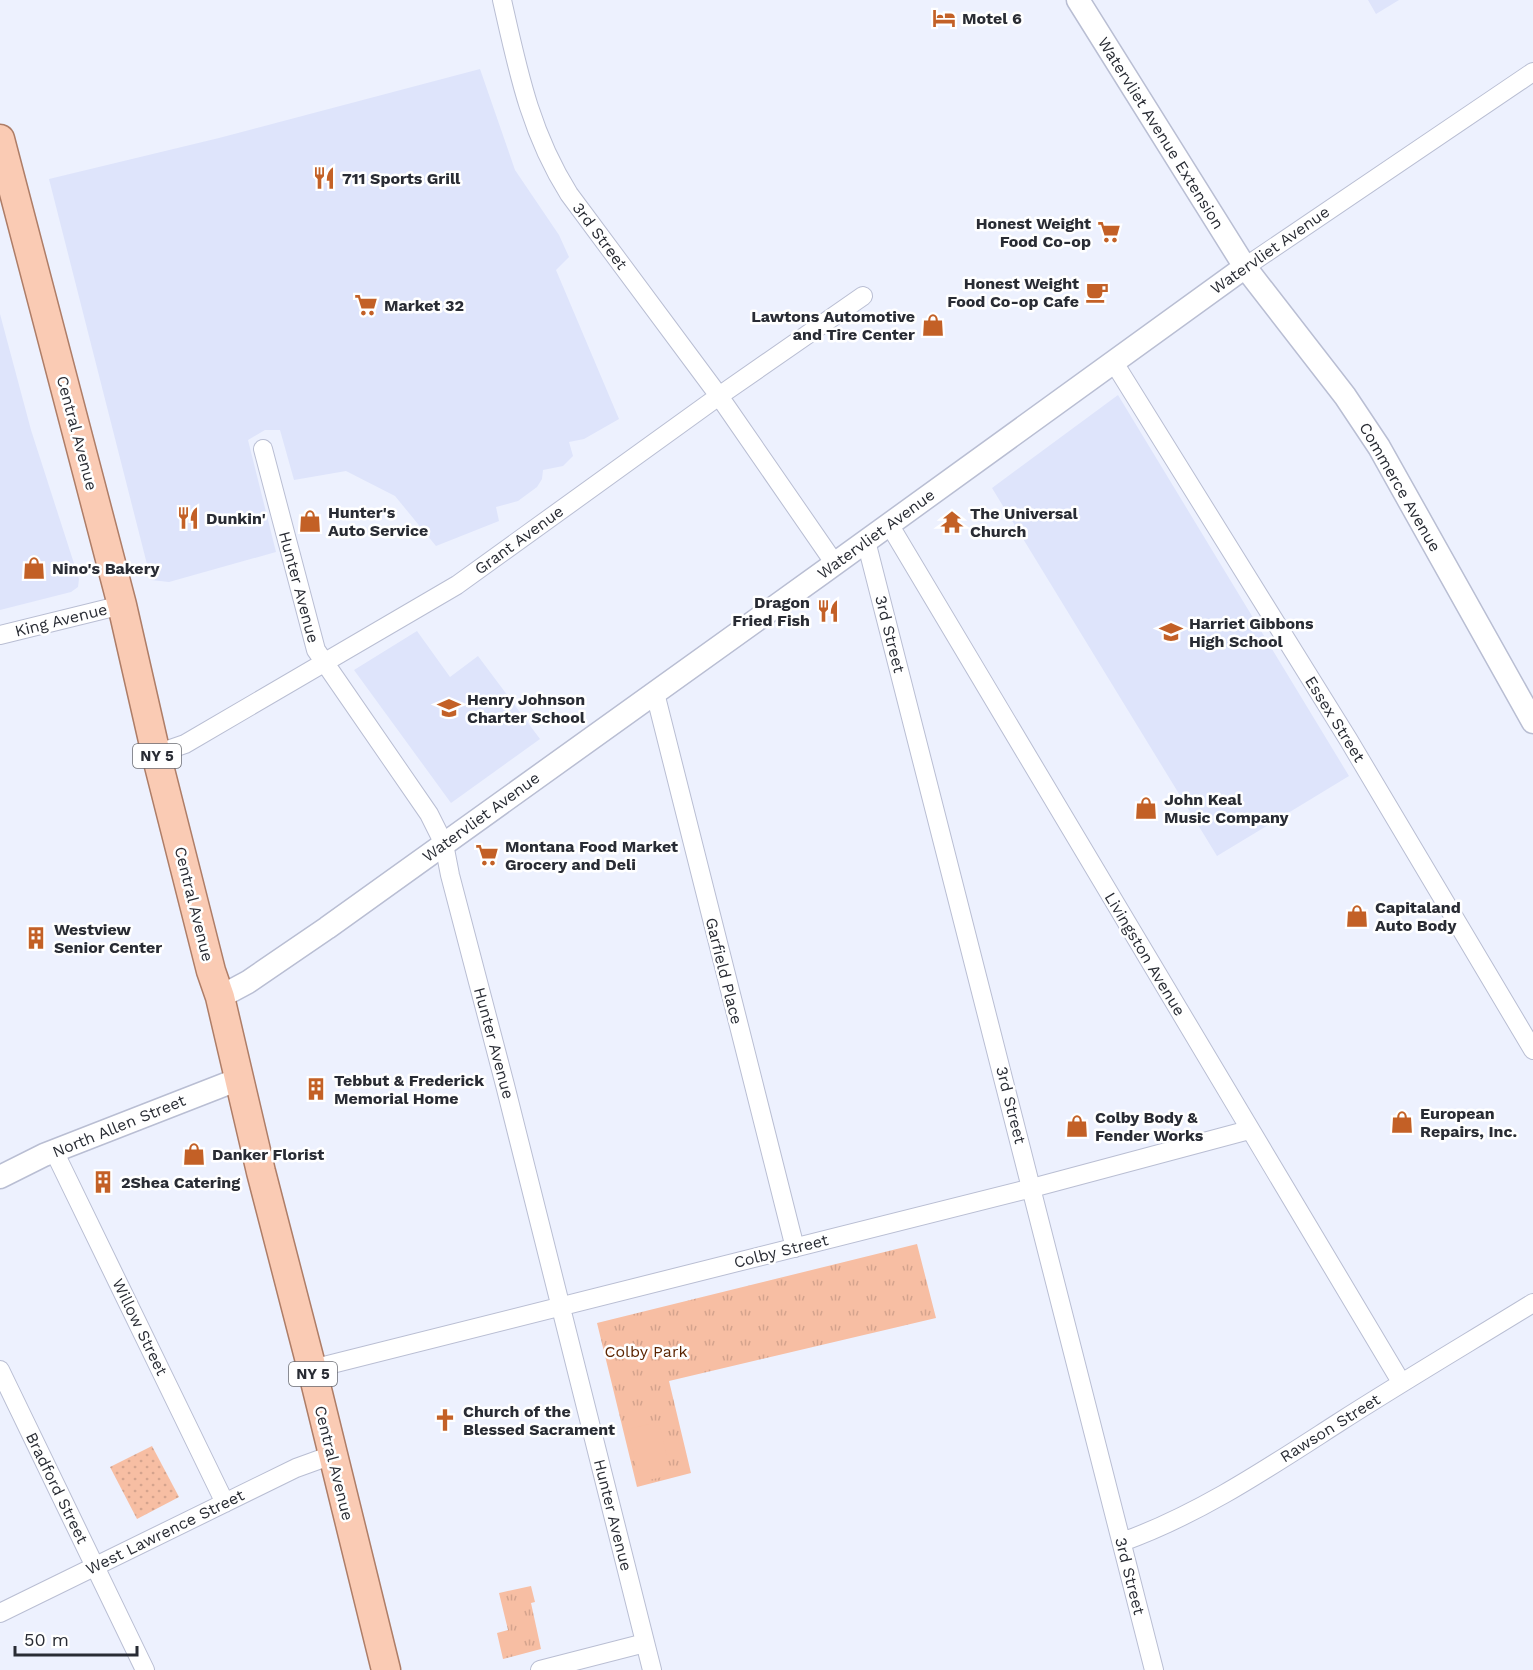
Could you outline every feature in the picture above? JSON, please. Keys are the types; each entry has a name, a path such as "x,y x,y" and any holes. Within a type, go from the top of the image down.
{"main road":[{"name":"Central Avenue","path":"0,139 122,606 156,754 211,971 220,997 261,1172 386,1670"}],"street":[{"name":"3rd Street","path":"502,0 526,101 555,170 570,194 719,396 836,564"},
{"name":"Watervliet Avenue Extension","path":"1078,0 1245,267"},
{"name":"Watervliet Avenue","path":"220,997 257,976 444,844 836,564 1245,267 1533,72"},
{"name":"Commerce Avenue","path":"1245,267 1345,396 1368,430 1533,722"},
{"name":"Grant Avenue","path":"156,754 186,744 457,585 719,396 863,296"},
{"name":"Essex Street","path":"1113,361 1348,739 1533,1050"},
{"name":"Hunter Avenue","path":"263,449 314,645 324,664 429,814 444,844 651,1670"},
{"name":"Livingston Avenue","path":"889,524 1401,1382"},
{"name":"3rd Street","path":"866,541 1154,1670"},
{"name":"King Avenue","path":"0,635 122,606"},
{"name":"Garfield Place","path":"655,693 795,1248"},
{"name":"North Allen Street","path":"0,1177 54,1152 239,1079"},
{"name":"Colby Street","path":"312,1369 1032,1188 1249,1130"},
{"name":"Willow Street","path":"54,1152 225,1503"},
{"name":"Rawson Street","path":"1122,1542 1177,1520 1237,1488 1401,1382 1533,1303"},
{"name":"Bradford Street","path":"0,1370 146,1670"},
{"name":"West Lawrence Street","path":"0,1613 296,1468 332,1455"},
{"path":"540,1670 645,1643"}],"shaded area":[{"path":"1368,0 1399,0 1376,14"},
{"path":"480,69 515,170 559,235 569,257 556,270 619,419 584,439 569,442 573,456 563,466 543,470 542,479 537,487 518,501 496,507 499,521 436,546 395,496 346,471 294,480 280,430 265,430 248,440 276,552 169,582 151,580 49,179 219,138"},
{"path":"0,314 31,430 79,579 78,587 71,592 0,610"},
{"name":"Harriet Gibbons High School","path":"1118,395 1349,776 1217,856 992,488"},
{"name":"Henry Johnson Charter School","path":"417,631 450,677 478,656 540,739 451,803 354,670"}],"green space":[{"name":"Colby Park","path":"917,1244 936,1318 669,1381 691,1473 637,1487 597,1323"},
{"path":"659,1422 671,1475 640,1482 628,1429"},
{"path":"152,1446 179,1497 137,1519 110,1467"},
{"path":"531,1586 535,1602 531,1603 541,1649 503,1659 497,1633 508,1630 499,1593"}],"place":[{"name":"Motel 6","path":"944,18"},
{"name":"711 Sports Grill","path":"324,178"},
{"name":"Honest Weight Food Co-op","path":"1109,232"},
{"name":"Honest Weight Food Co-op Cafe","path":"1097,292"},
{"name":"Market 32","path":"366,305"},
{"name":"Lawtons Automotive and Tire Center","path":"933,325"},
{"name":"Dunkin'","path":"188,518"},
{"name":"Hunter's Auto Service","path":"310,521"},
{"name":"The Universal Church","path":"952,522"},
{"name":"Nino's Bakery","path":"34,568"},
{"name":"Dragon Fried Fish","path":"828,611"},
{"name":"Harriet Gibbons High School","path":"1171,632"},
{"name":"Henry Johnson Charter School","path":"449,708"},
{"name":"John Keal Music Company","path":"1146,808"},
{"name":"Montana Food Market Grocery and Deli","path":"487,855"},
{"name":"Capitaland Auto Body","path":"1357,916"},
{"name":"Westview Senior Center","path":"36,938"},
{"name":"Tebbut & Frederick Memorial Home","path":"316,1089"},
{"name":"European Repairs, Inc.","path":"1402,1122"},
{"name":"Colby Body & Fender Works","path":"1077,1126"},
{"name":"Danker Florist","path":"194,1154"},
{"name":"2Shea Catering","path":"103,1182"},
{"name":"Church of the Blessed Sacrament","path":"445,1420"}]}
